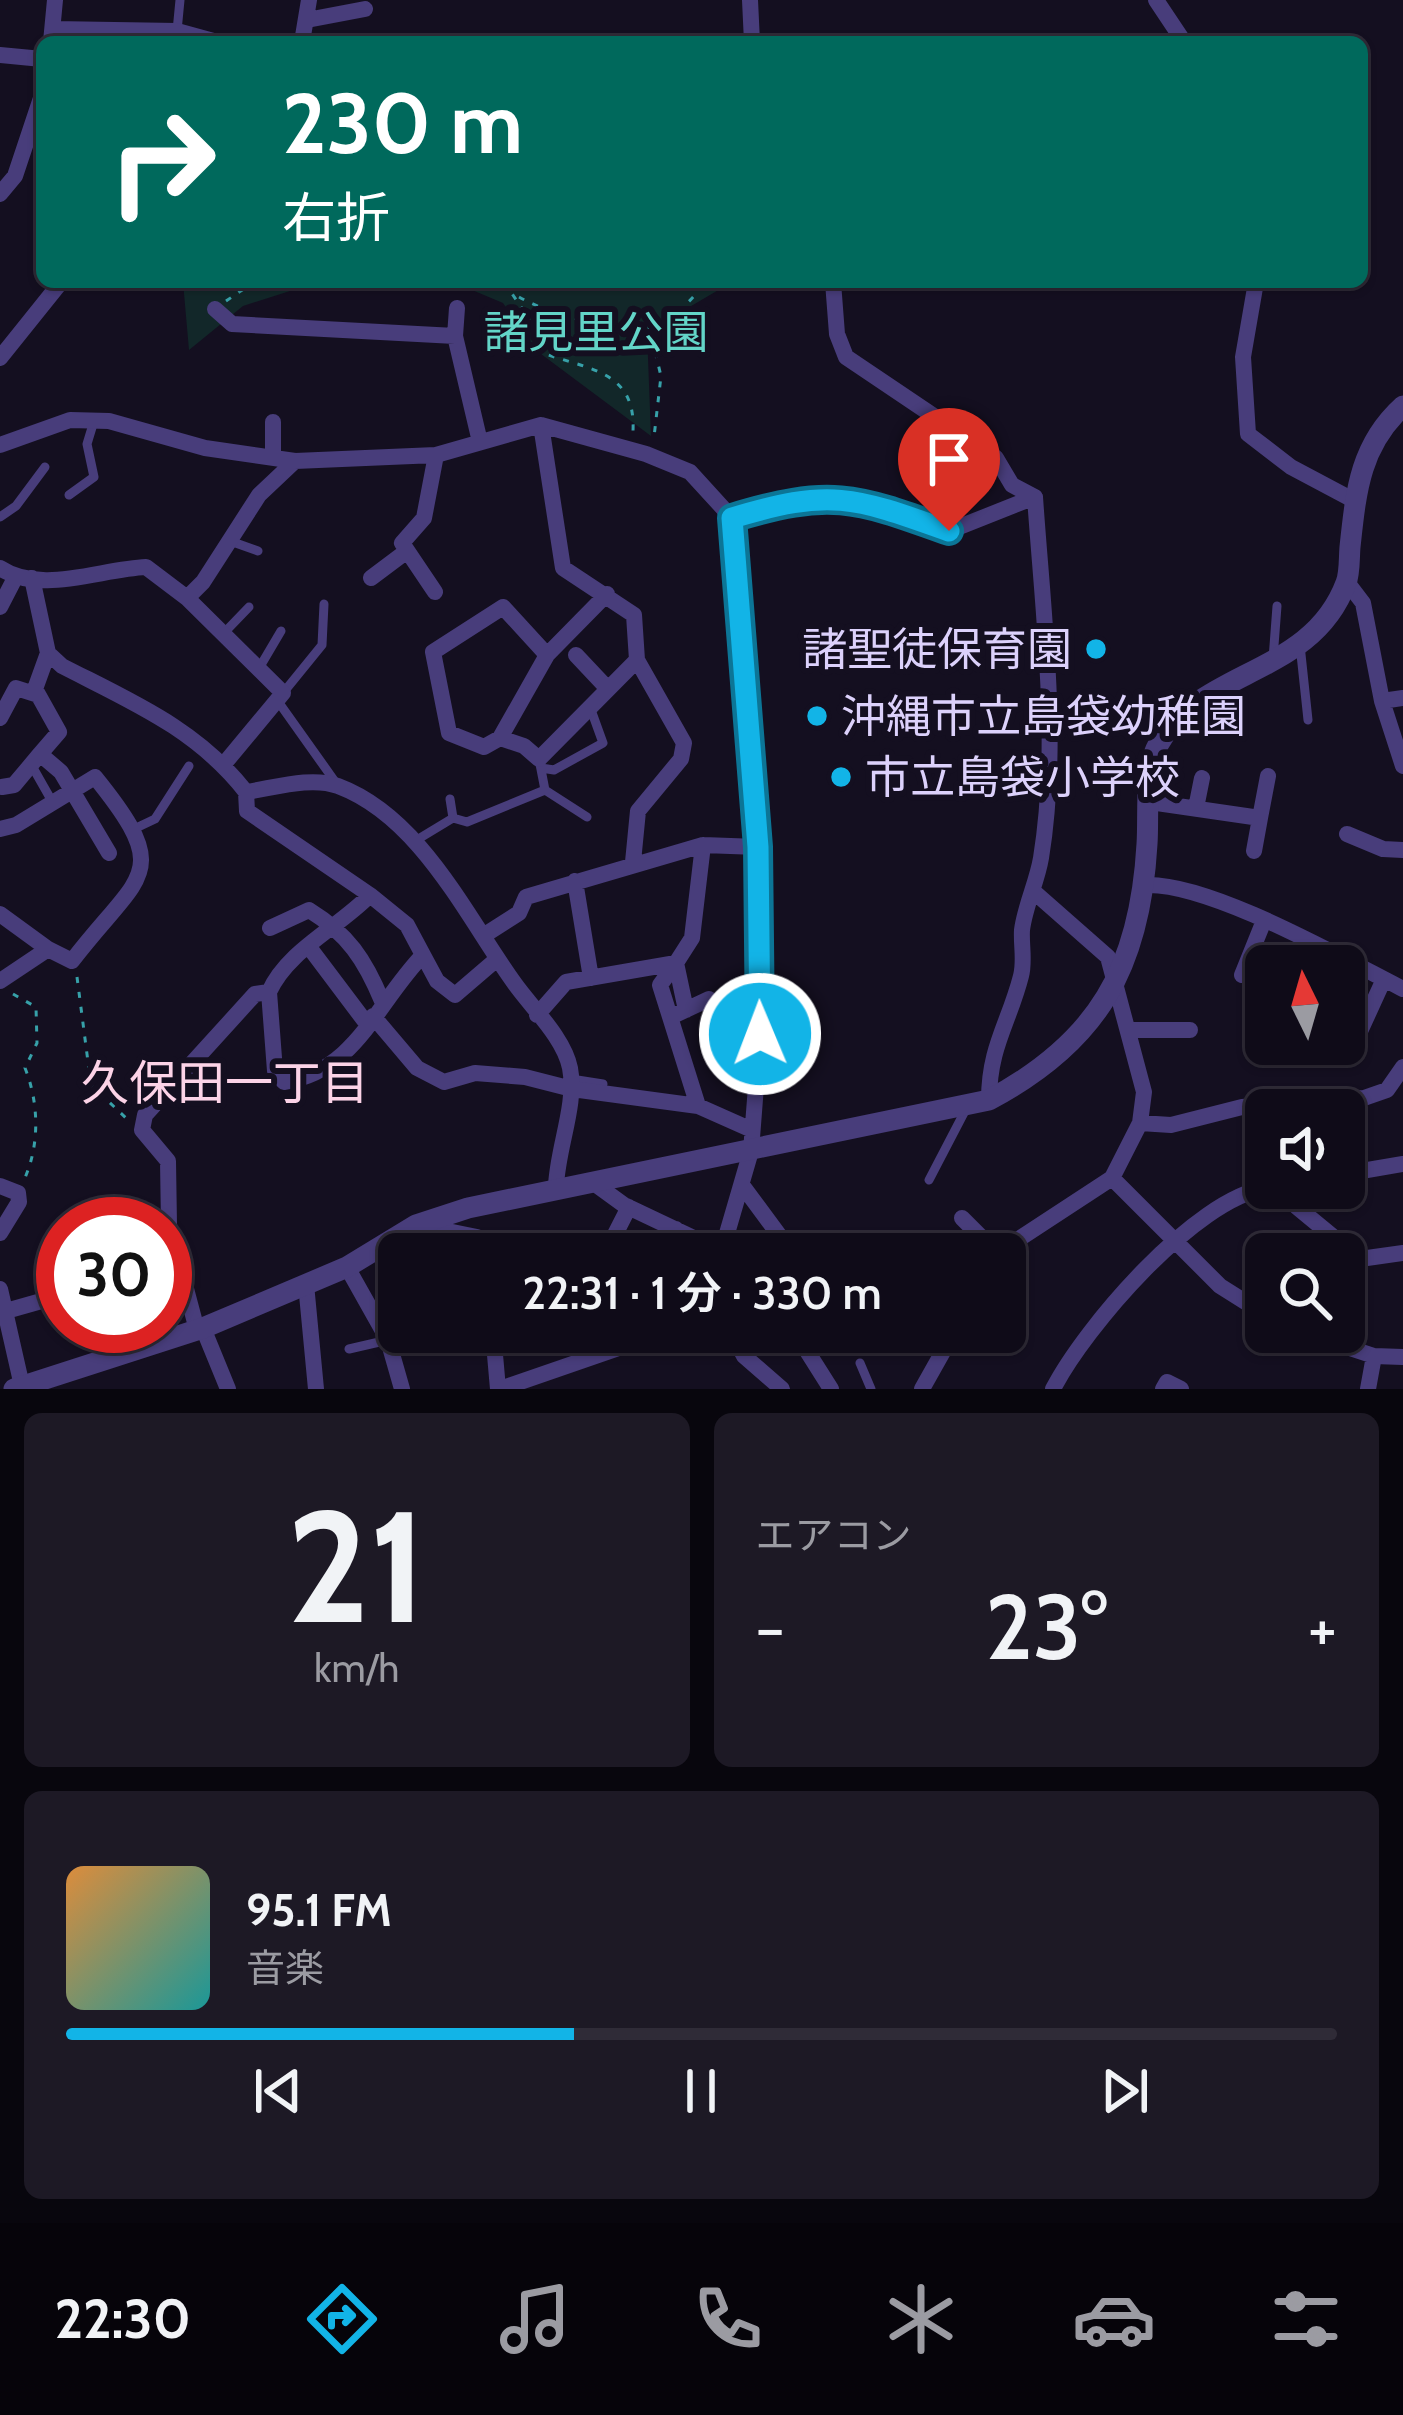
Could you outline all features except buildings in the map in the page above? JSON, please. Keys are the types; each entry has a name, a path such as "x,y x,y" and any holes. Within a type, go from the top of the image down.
{"street":[{"path":"55,0 52,35 177,31 195,36"},
{"path":"303,36 309,0"},
{"path":"750,0 752,36"},
{"path":"1156,0 1180,36"},
{"path":"307,20 365,9"},
{"path":"0,55 36,58"},
{"path":"0,194 15,176 36,113"},
{"path":"0,358 56,288"},
{"path":"833,288 837,334 846,357 996,458 1012,484 1035,497"},
{"path":"1255,288 1243,357 1248,434 1292,467 1355,501"},
{"path":"457,308 454,336 480,442"},
{"path":"215,309 232,324 454,336"},
{"path":"0,1289 18,1388 78,1379 347,1268 416,1225 751,1141 978,1102 1035,1075 1076,1041 1117,985 1145,885 1155,750 1184,708 1273,664 1300,645 1347,582 1355,501 1367,451 1403,406"},
{"path":"0,446 70,420 94,421 295,461 436,455 541,425 632,447 690,472 732,518 758,847 760,1034 751,1141 728,1233"},
{"path":"272,458 274,422"},
{"path":"541,425 563,568 634,615 637,660 684,743 681,759 638,812 633,862"},
{"path":"435,592 402,543 424,518 436,455"},
{"path":"187,598 259,495 295,461"},
{"path":"732,518 793,500 827,496 884,508 949,531 1035,497"},
{"path":"978,1102 1002,1019 1022,974 1022,926 1033,891 1047,787 1047,680 1035,497"},
{"path":"371,578 407,551"},
{"path":"16,575 71,579 146,567 187,598 280,696 224,764"},
{"path":"0,607 16,575"},
{"path":"16,575 48,653 62,666 180,726 224,764 246,792 247,811 406,925 437,981 455,995 497,959"},
{"path":"1347,582 1363,603 1382,701 1403,766"},
{"path":"547,655 503,607 434,652 449,733 484,747 500,738 547,655 607,594"},
{"path":"38,695 48,653"},
{"path":"576,655 608,688"},
{"path":"500,738 524,746 540,764 637,660"},
{"path":"1,715 16,688 38,695 59,732 14,785 2,787"},
{"path":"1382,701 1403,698"},
{"path":"517,708 524,746"},
{"path":"36,759 61,772 109,853"},
{"path":"1254,851 1268,776"},
{"path":"0,829 95,777 136,828 143,854 137,883 73,961 0,914"},
{"path":"1196,808 1202,778"},
{"path":"246,792 315,783 337,786 379,810 460,898 497,959 566,1052 571,1084 558,1148 556,1187"},
{"path":"1150,802 1260,818"},
{"path":"1346,834 1383,849 1403,850"},
{"path":"526,897 703,845 758,847"},
{"path":"698,1106 678,1013 660,985 692,938 703,845"},
{"path":"483,936 519,913 526,897 526,877"},
{"path":"575,881 591,978"},
{"path":"1145,885 1165,884 1264,923 1298,945"},
{"path":"1026,1234 1112,1178 1140,1123 1144,1092 1108,957 1033,891"},
{"path":"370,896 338,928 277,974 269,992 275,1071 284,1082 317,1077 337,1065 423,956"},
{"path":"270,928 309,910 338,928 369,969 374,1014"},
{"path":"1242,975 1264,923"},
{"path":"309,946 417,1068 444,1082 475,1073 525,1077 698,1106 751,1141"},
{"path":"0,982 48,949"},
{"path":"537,1015 566,982 676,963"},
{"path":"1365,973 1403,988"},
{"path":"1365,1021 1384,979"},
{"path":"228,1389 200,1329 169,1225 168,1161 142,1130 145,1114 255,994 269,992"},
{"path":"678,1013 709,999"},
{"path":"1130,1030 1190,1030"},
{"path":"1140,1123 1171,1125 1242,1107 1364,1098 1387,1090 1403,1067"},
{"path":"1365,1170 1403,1164"},
{"path":"1112,1178 1220,1286 1245,1302"},
{"path":"591,1181 628,1207 687,1233"},
{"path":"0,1186 18,1193 19,1202 0,1233"},
{"path":"742,1186 778,1233"},
{"path":"1052,1389 1107,1305 1221,1205 1245,1196"},
{"path":"615,1233 628,1207"},
{"path":"1299,1209 1360,1259 1403,1253"},
{"path":"962,1218 977,1233"},
{"path":"416,1225 456,1233"},
{"path":"674,1233 676,1229"},
{"path":"347,1268 378,1322"},
{"path":"307,1284 316,1389"},
{"path":"6,1311 36,1303"},
{"path":"392,1353 402,1389"},
{"path":"495,1353 499,1389 604,1353"},
{"path":"743,1353 782,1389"},
{"path":"808,1353 831,1389"},
{"path":"922,1389 940,1353"},
{"path":"1364,1353 1403,1357"},
{"path":"1368,1389 1373,1356"},
{"path":"1163,1389 1167,1382 1180,1389"}],"lane":[{"path":"177,31 180,0"},
{"path":"69,495 94,477 87,444 94,421"},
{"path":"0,517 16,506 45,466"},
{"path":"230,541 258,550"},
{"path":"324,604 322,645 280,696 331,769 337,786"},
{"path":"1273,664 1277,606"},
{"path":"223,634 249,607"},
{"path":"258,670 280,631"},
{"path":"1300,645 1308,720"},
{"path":"540,764 554,770 603,743 590,707"},
{"path":"36,759 53,803"},
{"path":"540,764 545,790 587,817"},
{"path":"136,828 155,819 189,766"},
{"path":"411,843 453,818 467,822 545,790"},
{"path":"450,800 453,818"},
{"path":"571,1084 603,1084"},
{"path":"929,1180 978,1102"},
{"path":"349,1349 378,1342"},
{"path":"860,1363 871,1389"}],"path":[{"path":"215,309 245,288"},
{"path":"509,288 537,351 617,379 634,402 632,447 652,442 661,404 661,376 648,321"},
{"path":"517,297 562,316 648,321 677,311 695,299 700,288"},
{"path":"73,961 85,1006 91,1084 103,1101 142,1130"},
{"path":"0,982 36,1007 38,1034 26,1068 34,1086 33,1154 18,1193"}],"green space":[{"path":"184,288 299,288 243,306 189,350"},
{"name":"諸見里公園","path":"467,288 722,288 647,332 651,436 537,351 503,303"}],"place":[{"name":"諸聖徒保育園","path":"1096,649"},
{"name":"沖縄市立島袋幼稚園","path":"817,716"},
{"name":"市立島袋小学校","path":"841,777"}],"district":[{"name":"久保田一丁目","path":"225,1083"}],"route":[{"path":"760,1034 758,847 732,518 793,500 827,496 884,508 949,531"}]}
